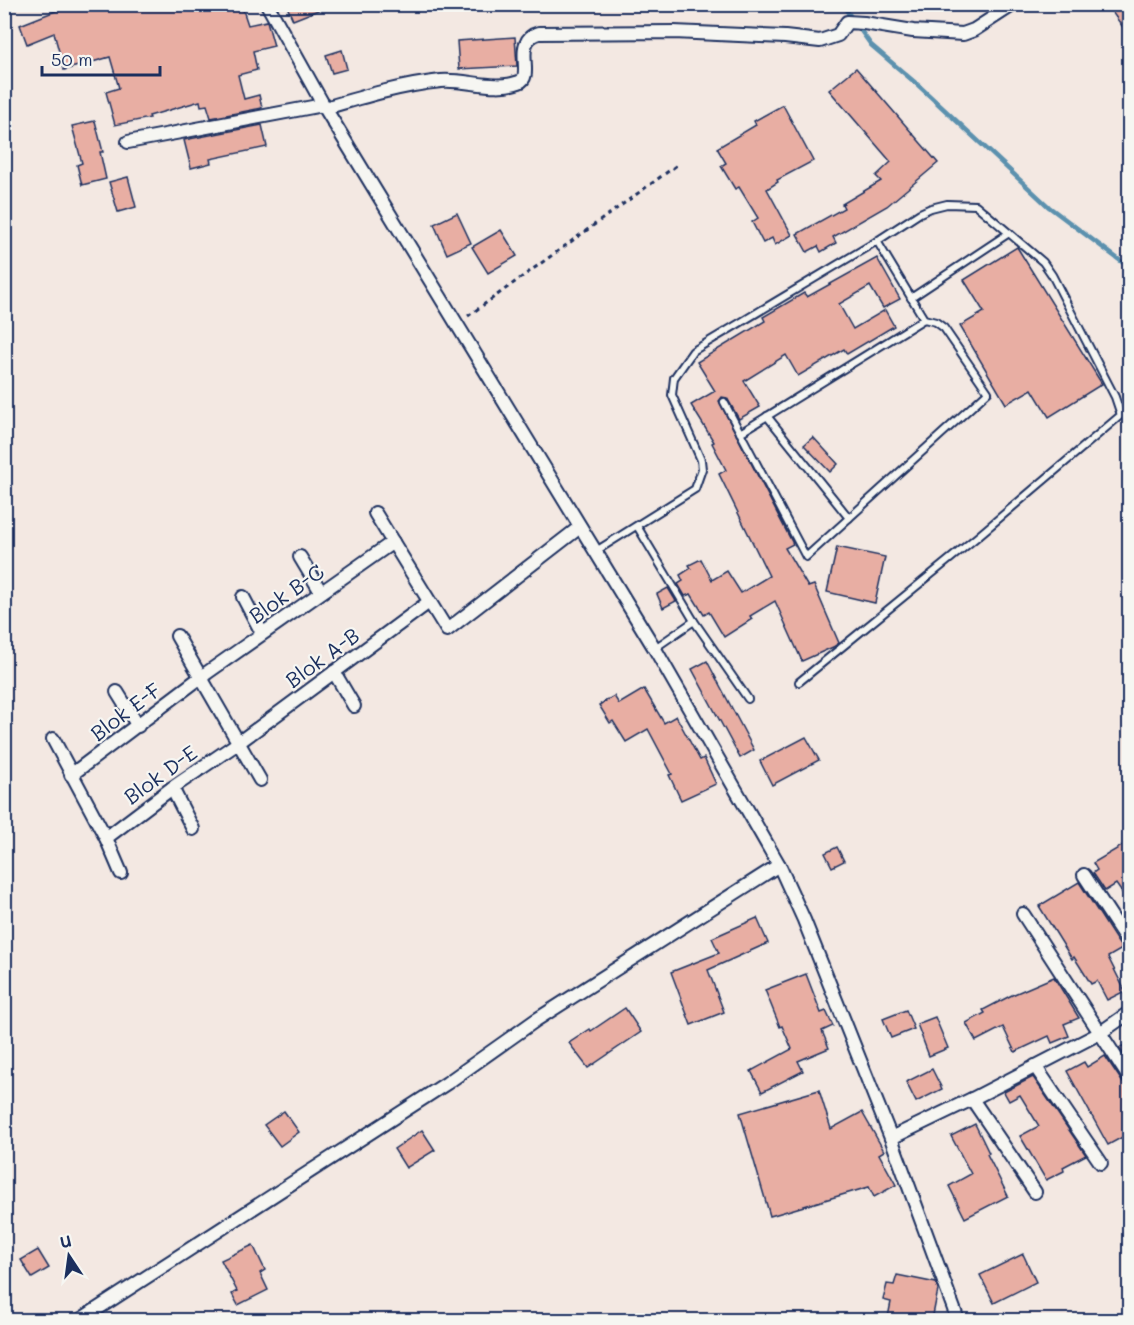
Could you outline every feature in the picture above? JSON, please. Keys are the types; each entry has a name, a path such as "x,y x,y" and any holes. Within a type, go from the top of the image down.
{"street":[{"path":"267,4 324,106 655,649 779,865 804,920 891,1138 958,1320"},
{"path":"128,142 324,106 441,81 499,85 517,83 525,76 525,45 531,37 539,33 674,32 785,37 820,41 838,34 847,22 913,31 963,34 974,30 1014,4"},
{"path":"375,513 447,630 580,526"},
{"name":"Blok B-C","path":"201,677 393,542"},
{"path":"300,557 321,592"},
{"path":"243,597 262,633"},
{"name":"Blok A-B","path":"238,743 429,602"},
{"path":"177,636 260,780"},
{"path":"334,672 354,706"},
{"name":"Blok E-F","path":"72,775 201,677"},
{"path":"117,692 138,726"},
{"path":"53,739 106,838 121,873"},
{"name":"Blok D-E","path":"106,838 172,788 238,743"},
{"path":"172,788 193,829"},
{"path":"80,1320 447,1083 536,1020 779,865"},
{"path":"1084,875 1130,945"},
{"path":"1023,914 1130,1079"},
{"path":"891,1138 1100,1033 1130,1012"},
{"path":"1035,1066 1101,1163"},
{"path":"972,1099 1035,1192"}],"lane":[{"path":"596,551 695,489 702,469 701,460 672,395 674,378 693,351 920,213 947,204 976,205 1043,262 1052,275 1115,397 1121,415 977,537 799,682"},
{"path":"911,298 1009,233"},
{"path":"724,402 806,557 988,392 944,328 936,322 924,319 877,241"},
{"path":"740,433 924,319"},
{"path":"767,416 849,518"},
{"path":"637,526 694,621 748,699"},
{"path":"655,649 694,621"}],"path":[{"path":"457,324 677,165"}],"building":[{"path":"57,4 241,4 248,25 267,21 274,46 253,51 257,70 238,75 244,99 259,95 262,108 211,118 207,105 201,106 200,101 149,116 150,118 115,125 106,92 119,88 110,57 64,70 54,33 27,44 20,25 58,10"},
{"path":"286,4 331,4 331,5 293,20"},
{"path":"1126,4 1130,10 1130,37 1112,12"},
{"path":"515,37 517,66 459,69 457,41"},
{"path":"342,50 347,69 332,73 326,55"},
{"path":"856,68 938,163 887,206 833,237 836,243 821,252 818,246 807,252 797,234 844,208 842,204 881,181 876,176 891,162 829,90"},
{"path":"783,105 813,161 777,180 778,182 767,189 792,235 775,245 772,238 763,243 752,222 758,218 739,187 735,189 721,166 726,163 717,148 756,125 754,121"},
{"path":"95,121 103,152 100,152 106,179 82,185 77,165 82,163 72,126"},
{"path":"262,125 267,147 210,159 211,163 191,168 184,140"},
{"path":"128,177 136,207 118,212 109,182"},
{"path":"457,213 471,243 447,254 434,224"},
{"path":"501,230 517,256 488,273 472,247"},
{"path":"1017,247 1102,384 1049,417 1032,389 1006,404 960,326 984,312 964,280"},
{"path":"877,258 900,299 883,308 870,286 839,304 853,329 885,310 894,326 847,354 844,349 798,376 786,355 744,381 760,407 739,419 727,398 722,397 719,401 793,544 785,548 808,587 814,585 839,643 802,661 775,601 750,616 752,619 724,637 709,612 704,615 691,594 685,596 678,584 683,581 680,575 691,568 689,565 701,559 712,580 727,571 741,593 769,576 719,474 726,470 712,443 714,442 691,405 715,391 697,362 765,321 763,317 804,293 807,297"},
{"path":"813,437 838,464 830,472 804,445"},
{"path":"837,547 885,557 875,603 827,592"},
{"path":"668,588 676,601 663,608 657,594"},
{"path":"707,661 754,750 740,758 692,669"},
{"path":"644,689 664,723 676,716 700,760 704,758 716,784 681,800 669,775 672,774 648,729 626,742 613,721 610,723 599,705 614,696 619,704"},
{"path":"806,737 819,760 772,785 760,761"},
{"path":"1130,841 1130,904 1116,884 1105,891 1093,873 1097,870 1093,863"},
{"path":"837,847 844,861 832,867 825,853"},
{"path":"1079,882 1122,949 1108,957 1125,991 1107,1000 1097,981 1091,984 1074,957 1072,959 1039,906"},
{"path":"757,918 768,943 708,970 724,1012 691,1025 671,972 719,953 712,938"},
{"path":"806,974 821,1013 826,1011 833,1026 822,1031 829,1048 798,1061 803,1071 762,1092 751,1071 792,1049 765,990"},
{"path":"1054,977 1079,1018 1064,1024 1069,1036 1052,1043 1049,1036 1015,1052 1003,1027 976,1041 966,1023 985,1013 983,1010"},
{"path":"625,1008 641,1032 588,1068 569,1043"},
{"path":"906,1010 914,1029 891,1038 883,1019"},
{"path":"935,1017 948,1048 929,1056 917,1024"},
{"path":"1130,1042 1130,1063 1119,1048"},
{"path":"1105,1056 1123,1083 1130,1087 1130,1133 1108,1145 1067,1071 1084,1062 1087,1067"},
{"path":"932,1069 942,1089 916,1102 906,1082"},
{"path":"1033,1077 1086,1155 1063,1167 1064,1171 1046,1180 1020,1136 1039,1126 1020,1095 1009,1101 1004,1092"},
{"path":"819,1090 831,1129 862,1112 884,1151 879,1154 896,1185 874,1197 869,1187 770,1216 740,1113"},
{"path":"284,1111 299,1132 280,1146 264,1125"},
{"path":"975,1124 1008,1196 965,1218 949,1186 971,1174 951,1136"},
{"path":"422,1130 435,1150 406,1168 394,1149"},
{"path":"253,1245 265,1270 260,1273 268,1290 238,1305 232,1294 237,1291 221,1260"},
{"path":"38,1250 49,1268 32,1278 21,1260"},
{"path":"1023,1254 1036,1282 994,1303 980,1275"},
{"path":"897,1275 936,1283 938,1290 932,1320 888,1317 891,1302 883,1300 887,1284 894,1285"}],"waterway":[{"path":"842,4 871,45 918,85 1049,207 1130,268"}]}
